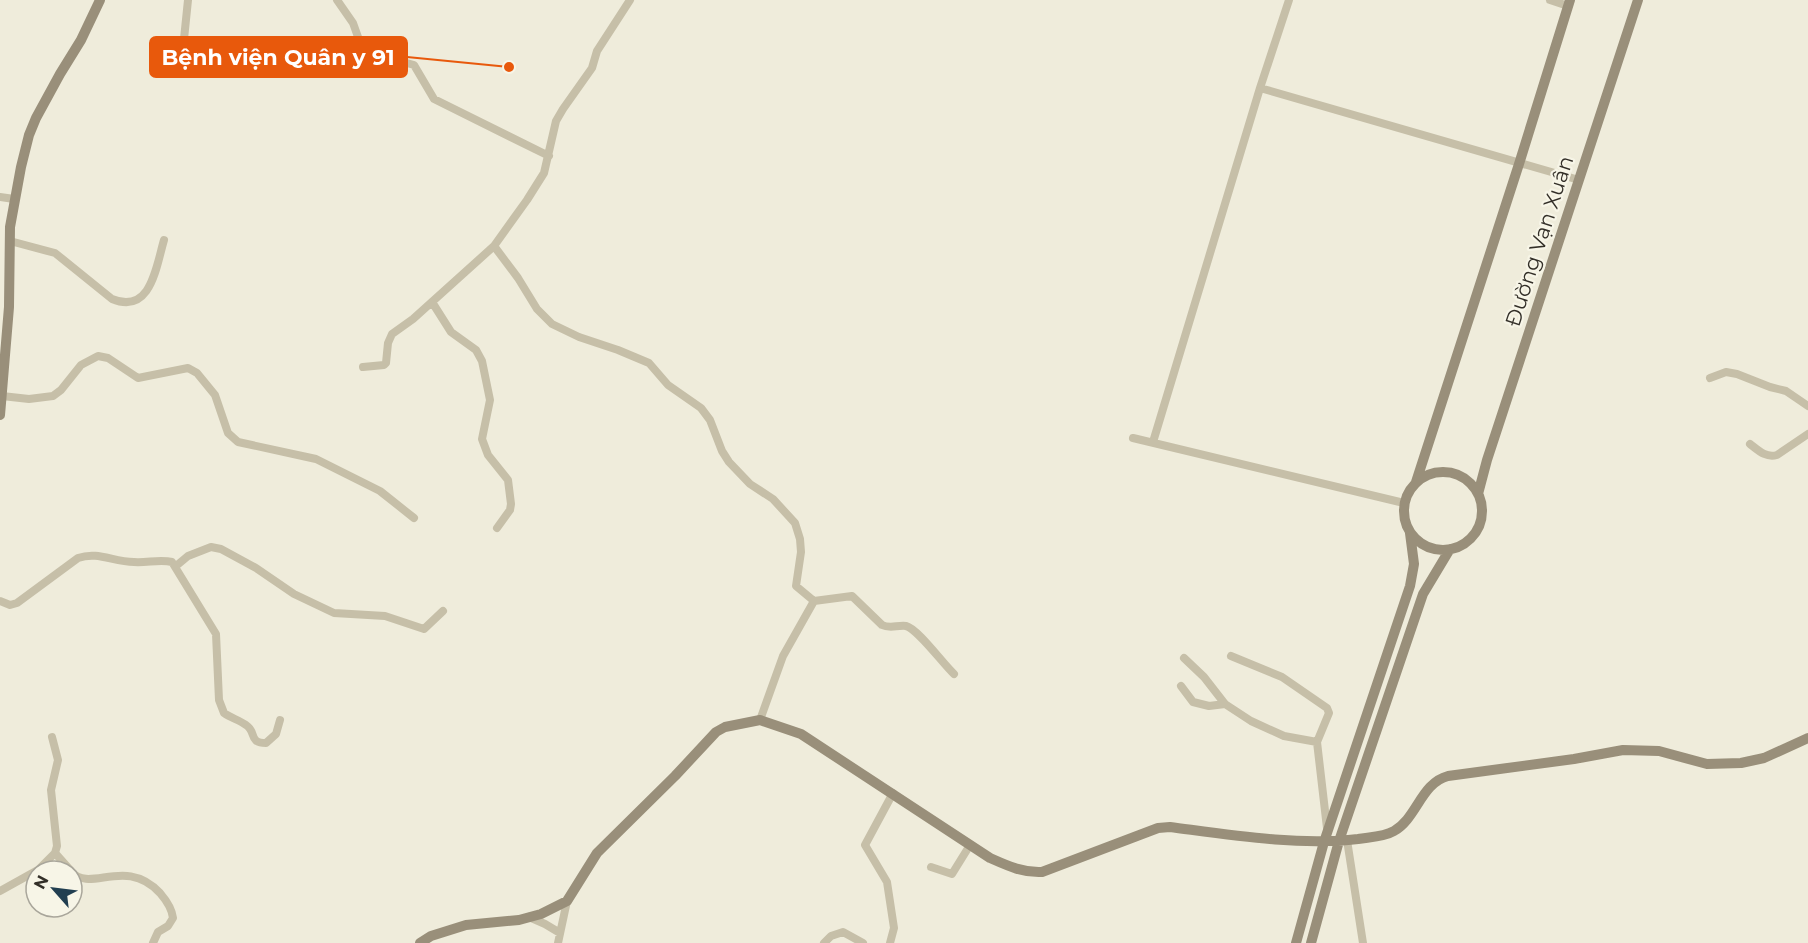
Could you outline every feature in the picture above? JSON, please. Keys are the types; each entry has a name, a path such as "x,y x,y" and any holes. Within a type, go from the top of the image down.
{"street":[{"path":"0,415 9,307 10,241 5,228 28,135 81,40 100,0"},
{"path":"188,0 184,39 186,48 194,52 209,53 231,46"},
{"path":"337,0 353,23 361,43 368,52 414,65 434,99 549,156"},
{"path":"363,367 384,365 389,338 494,246 544,174 552,134 563,109 588,75 597,51 630,0"},
{"path":"1153,442 1260,88 1289,0"},
{"path":"1550,0 1569,3"},
{"name":"Đường Vạn Xuân","path":"1478,494 1487,460 1638,0"},
{"name":"Đường Vạn Xuân","path":"1416,482 1569,3"},
{"path":"1260,88 1579,180"},
{"path":"0,197 14,199"},
{"path":"10,241 55,253 112,299 122,303 132,303 142,297 148,289 164,240"},
{"path":"494,246 537,309 552,324 579,337 649,363 668,385 701,408 710,420 724,457 750,484 773,499 792,519 799,535 796,586 814,601 852,596 882,625 905,626 912,630 926,642 939,660 954,674"},
{"path":"432,302 451,332 476,350 482,360 490,400 482,439 488,454 508,480 511,504 510,510 497,528"},
{"path":"2,396 29,399 53,396 61,390 81,364 98,356 108,358 138,378 188,368 197,373 215,395 228,433 238,442 316,459 380,491 414,518"},
{"path":"1710,378 1726,372 1737,374 1786,391 1808,406"},
{"path":"1750,444 1764,455 1772,457 1808,434"},
{"path":"1133,438 1404,502"},
{"path":"1296,943 1326,837 1410,586 1414,564 1410,533 1404,518 1404,502 1416,482 1426,475 1438,472 1450,472 1462,476 1478,494 1481,518 1477,529 1461,545 1450,549 1435,549 1421,544 1410,533"},
{"path":"176,566 189,556 211,548 220,549 256,568 294,594 334,613 386,616 424,629 443,611"},
{"path":"1311,943 1423,594 1450,549"},
{"path":"0,601 10,605 17,603 78,558 88,555 133,562 172,562 216,634 219,700 224,713 248,726 259,743 266,743 276,734 280,720"},
{"path":"760,720 783,656 814,601"},
{"path":"1231,656 1282,677 1327,708 1329,713 1317,742 1326,837"},
{"path":"1184,658 1204,677 1225,704 1258,726 1277,734 1317,742"},
{"path":"1181,686 1193,702 1209,706 1225,704"},
{"path":"558,943 567,901 597,853 716,732 725,727 760,720 801,734 986,856 1014,869 1035,872 1042,872 1158,828 1170,827 1304,842 1326,837 1343,841 1382,836 1394,831 1404,823 1433,784 1439,778 1448,776 1623,750 1659,751 1707,764 1741,763 1764,758 1808,738"},
{"path":"49,859 55,853 57,846 51,790 58,760 52,737"},
{"path":"890,943 894,928 887,882 865,845 893,793"},
{"path":"1343,841 1363,943"},
{"path":"931,867 952,874 970,845"},
{"path":"55,853 60,859"},
{"path":"84,880 128,875 151,885 166,901 173,918 168,926 158,932 153,943"},
{"path":"0,891 24,878"},
{"path":"420,943 431,936 466,925 541,914 567,901"},
{"path":"529,917 560,933"},
{"path":"824,943 831,936 843,932 863,943"}],"place":[{"name":"Bệnh viện Quân y 91","path":"509,67"}]}
